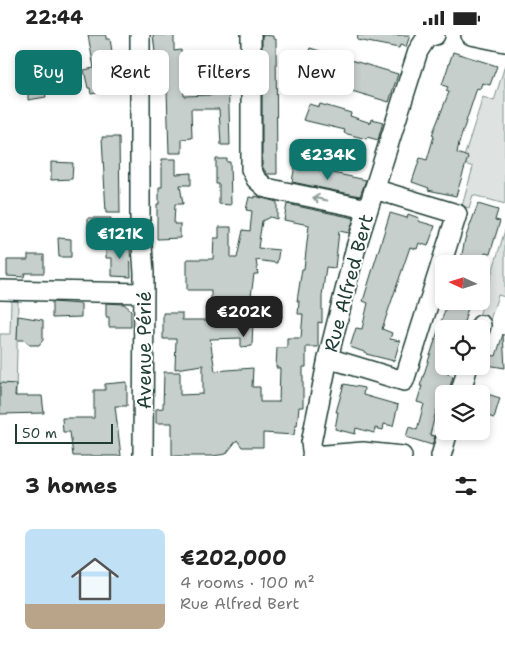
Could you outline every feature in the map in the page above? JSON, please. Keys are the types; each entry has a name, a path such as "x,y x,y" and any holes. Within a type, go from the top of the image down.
{"street":[{"name":"Avenue Périé","path":"140,35 140,218 144,293 143,456"},
{"path":"251,35 251,169 256,179 266,188 368,209"},
{"path":"471,35 505,42"},
{"name":"Rue Alfred Bert","path":"313,456 311,443 328,358 368,209 418,51 429,36"},
{"path":"328,358 404,381 457,214 374,189"},
{"path":"0,291 144,293"},
{"path":"440,456 445,440"},
{"path":"313,456 363,452 402,456"}],"shaded area":[{"path":"505,65 505,204 473,195 469,208 462,206 473,167 462,163 483,97 494,101"},
{"path":"505,230 505,297 498,295 490,320 478,320 481,310 490,310 490,280"},
{"path":"11,301 18,301 16,396 0,396 0,334 10,334"}],"building":[{"path":"88,35 106,35 106,39 110,39 112,50 92,50 92,57"},
{"path":"153,35 174,35 174,51 179,50 179,95 229,95 230,145 221,145 219,109 191,109 192,138 182,139 182,153 169,153 167,95 169,95 169,50 155,50"},
{"path":"262,35 273,36 273,39 276,39 277,174 267,174 262,166 262,95 269,95 269,50 262,50"},
{"path":"358,35 410,35 406,47 400,45 399,48 357,40"},
{"path":"453,52 497,66 490,85 482,83 480,89 477,88 459,143 457,153 468,157 456,196 428,190 429,188 412,182 420,158 427,160 434,136 432,135 449,92 446,91 448,87 442,85"},
{"path":"354,61 398,74 389,102 354,92"},
{"path":"92,68 92,94 90,88 88,88 84,70"},
{"path":"28,95 46,95 46,97 28,100"},
{"path":"309,104 319,107 320,104 351,113 350,116 371,123 372,119 383,122 378,140 367,137 366,139 344,133 345,130 303,120"},
{"path":"102,137 119,137 120,213 106,213"},
{"path":"162,159 176,159 176,174 191,173 191,185 180,185 183,204 175,204 174,224 180,224 180,238 157,239 157,204 159,204 159,187 162,187"},
{"path":"216,159 227,159 227,162 230,162 231,205 219,204 219,184 216,184"},
{"path":"51,162 73,163 72,179 51,180"},
{"path":"295,165 366,180 360,196 292,182"},
{"path":"255,196 277,202 277,219 270,217 262,221 258,248 279,250 277,263 256,260 258,274 254,274 251,297 254,296 252,346 241,347 241,338 210,339 215,371 253,368 252,387 260,387 260,402 279,402 280,368 276,368 277,348 287,348 287,338 301,338 303,314 298,314 299,301 297,301 302,269 304,269 309,225 284,220 287,204 354,218 349,233 339,231 335,268 326,267 322,296 322,323 318,322 318,347 306,347 306,367 303,367 303,407 299,407 297,426 295,426 294,435 263,433 263,447 242,447 237,440 226,454 213,456 172,456 172,423 156,423 156,409 163,408 164,372 180,372 180,395 203,394 203,365 175,369 176,339 163,339 163,313 182,313 182,320 211,320 211,290 187,290 187,259 213,259 214,238 219,238 219,227 231,227 231,258 237,258 243,230 250,231 252,211 246,210 249,197 255,198"},
{"path":"478,204 498,210 495,220 500,221 490,254 462,255 465,239"},
{"path":"390,213 407,218 408,214 419,218 418,221 435,226 428,246 419,243 417,249 410,247 382,329 392,333 390,339 400,341 394,361 366,354 350,347 356,328 362,329 368,303 363,301"},
{"path":"88,218 111,218 111,236 88,235"},
{"path":"58,238 71,239 71,257 59,257"},
{"path":"106,244 130,245 131,277 112,276 112,258 106,258"},
{"path":"28,255 44,255 44,273 25,273 24,277 7,276 7,260 28,260"},
{"path":"52,302 81,304 81,317 52,318"},
{"path":"106,303 124,304 131,310 131,327 109,327 109,317 106,317"},
{"path":"445,310 467,310 465,320 442,320"},
{"path":"18,316 43,320 43,340 39,345 30,345 24,340 17,340"},
{"path":"503,334 505,368 490,366 490,355 496,356"},
{"path":"435,340 435,375 453,376 450,385 435,385 435,415 430,435 435,436 432,445 406,437 409,427 417,430 424,404 417,402 422,386 420,386"},
{"path":"127,382 127,406 115,406 121,456 73,456 70,432 63,432 62,418 94,418 94,390 105,390 105,384"},
{"path":"0,383 16,384 15,396 42,396 44,413 0,414"},
{"path":"344,384 364,388 363,395 398,405 393,426 384,424 383,430 375,428 374,433 356,428 355,434 335,429 338,412 336,412"},
{"path":"490,395 500,398 494,418 490,417"}]}
